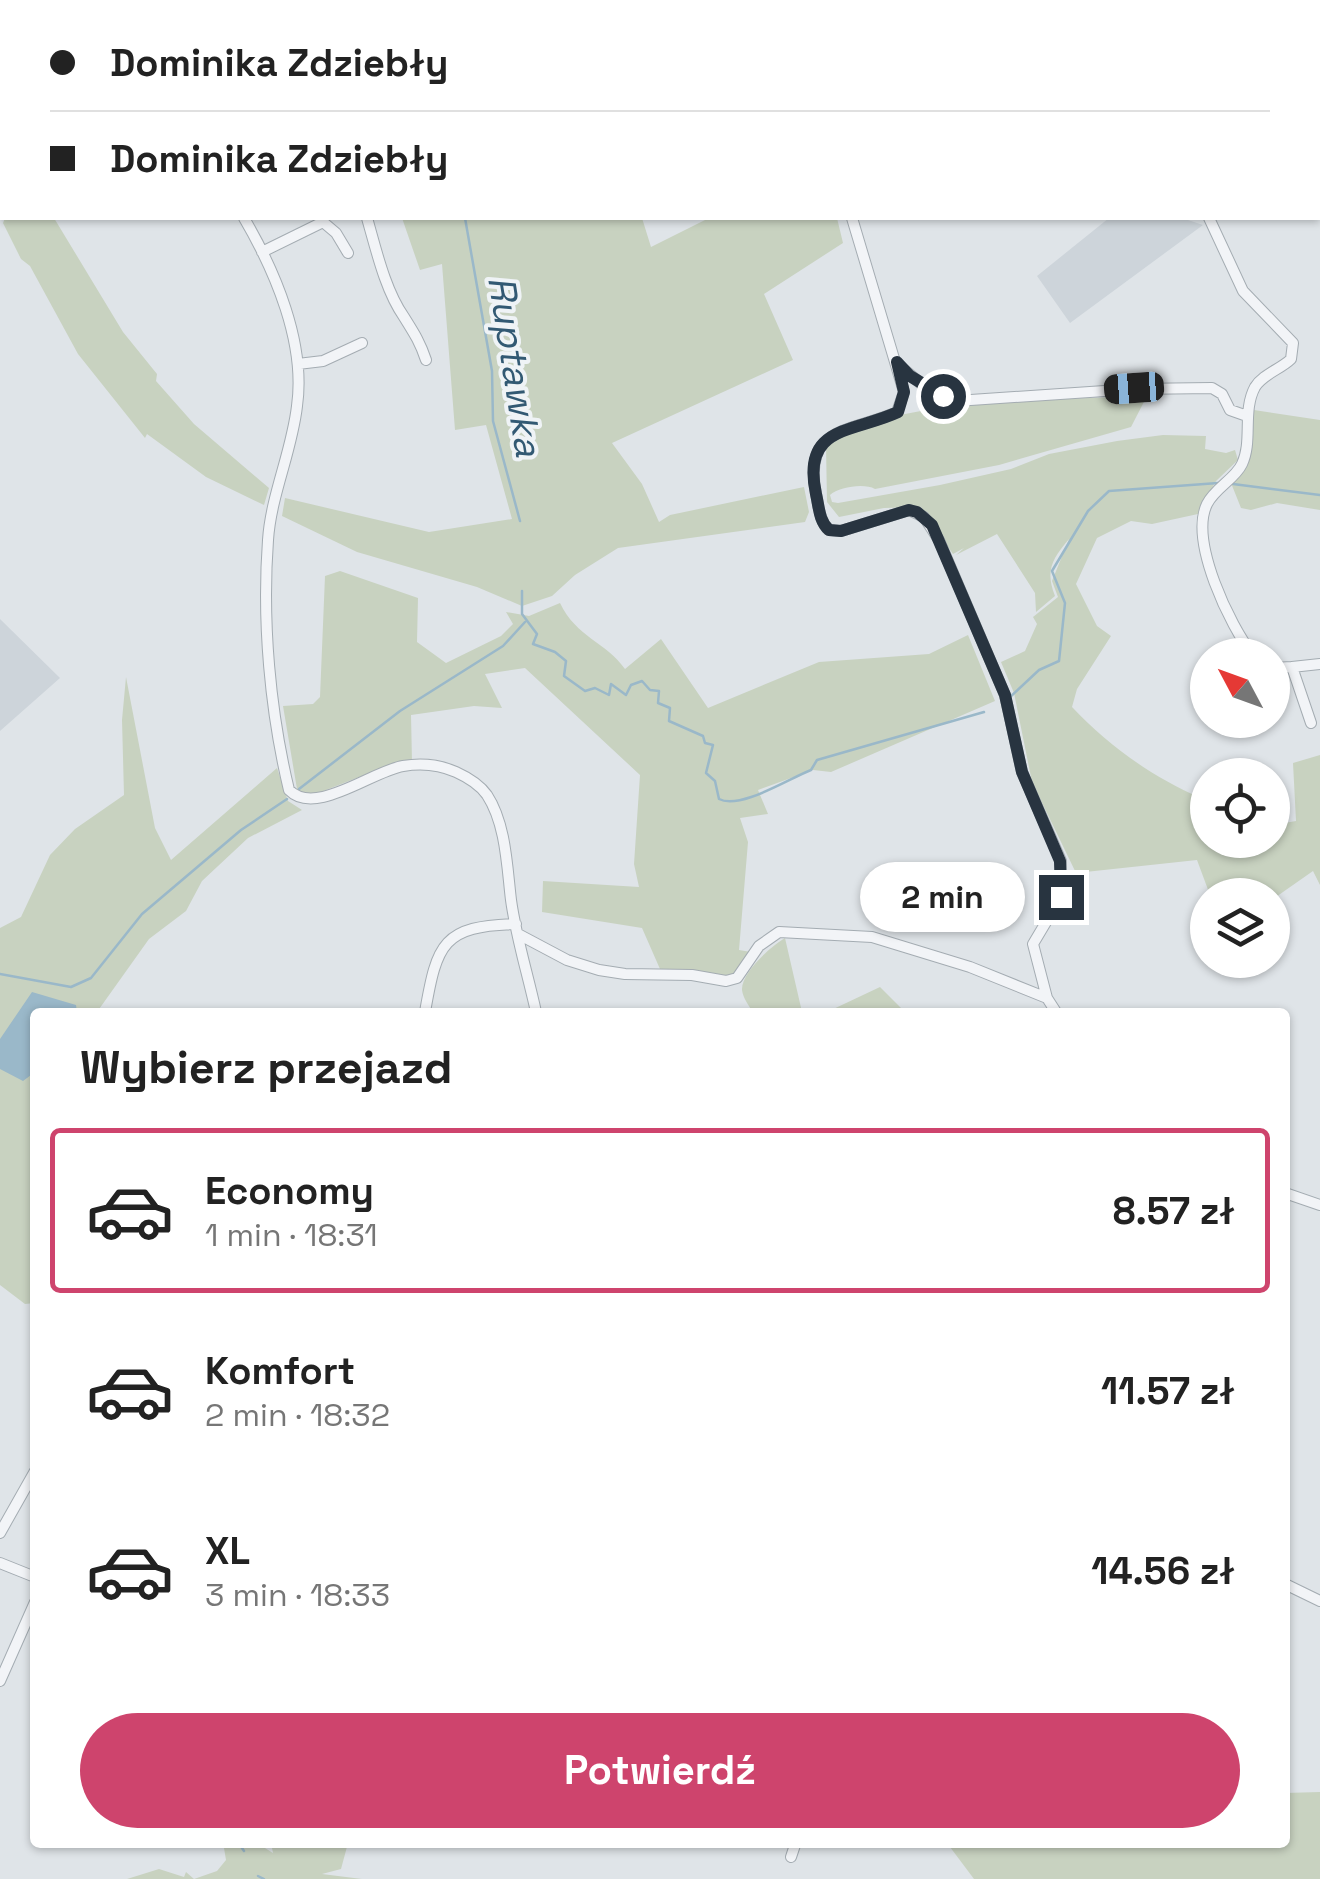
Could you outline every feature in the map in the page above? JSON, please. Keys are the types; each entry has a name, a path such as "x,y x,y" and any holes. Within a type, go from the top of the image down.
{"street":[{"path":"245,220 282,302 298,364 297,406 270,520 268,551 274,713 289,790 304,800 318,799 389,770 415,765 440,767 467,778 490,802 509,865 517,929 535,1008"},
{"path":"368,220 403,316 417,331 426,360"},
{"path":"853,220 886,344 903,380 902,404 888,416 843,428 830,437 815,457 814,482 822,521 829,530 841,531 909,510 924,517 940,540 1005,695 1022,772 1060,861 1061,897 1034,944 1047,998 1053,1008"},
{"path":"1210,220 1243,291 1292,343 1291,358 1256,385 1247,416 1244,462 1207,503 1202,526 1206,560 1242,638"},
{"path":"262,252 323,222 336,233 348,253"},
{"path":"298,364 322,361 362,343"},
{"path":"897,362 926,387 956,400 1134,388 1212,388 1222,394 1230,410 1247,416"},
{"path":"1311,723 1292,667 1320,664"},
{"path":"426,1008 434,967 452,937 469,926 517,929 567,960 599,970 692,974 726,981 737,978 758,946 778,932 885,938 1047,998"},
{"path":"1290,1195 1320,1205"},
{"path":"0,1533 30,1480"},
{"path":"0,1564 30,1575"},
{"path":"1290,1586 1320,1601"},
{"path":"0,1681 30,1613"},
{"path":"791,1857 794,1848"}],"shaded area":[{"path":"1107,220 1188,220 1203,225 1070,323 1037,276"},
{"path":"0,619 60,678 0,731"}],"green space":[{"path":"55,220 123,332 157,374 156,381 194,424 269,488 264,505 206,477 147,434 145,438 78,354 3,223"},
{"path":"403,220 643,220 651,247 705,220 837,220 843,243 764,294 793,360 612,443 642,484 659,522 670,515 804,487 809,512 805,522 618,548 575,575 552,596 522,606 477,587 357,552 282,516 285,498 429,532 512,519 486,425 455,430 442,264 420,270"},
{"path":"1147,396 1131,427 999,465 875,489 845,488 830,495 832,502 940,485 1011,469 1049,454 1163,435 1206,436 1205,449 1226,453 1235,450 1238,460 1216,481 1198,514 1152,524 1131,521 1097,538 1076,584 1097,626 1111,636 1077,689 1072,707 1116,747 1190,793 1190,858 1290,858 1290,822 1296,821 1293,763 1320,755 1320,885 1313,871 1290,887 1290,878 1204,878 1197,860 1076,873 1032,782 1014,693 1001,662 1025,651 1037,624 1033,617 1058,597 1052,581 1069,539 1052,566 1051,579 1055,596 1036,612 1035,593 997,534 956,555 964,548 953,554 921,507 884,508 839,517 827,502 826,446 853,430 932,409 1026,400"},
{"path":"1254,410 1320,420 1320,510 1277,503 1251,510 1241,508 1231,483 1247,464"},
{"path":"340,571 418,598 417,642 446,663 501,636 513,624 506,612 529,616 560,603 574,624 625,669 661,639 708,708 819,662 929,654 968,635 995,701 831,772 813,770 758,790 768,814 740,818 748,842 739,950 751,952 728,980 685,969 660,969 642,928 542,912 543,881 639,887 634,864 640,775 525,668 485,674 502,708 474,706 411,715 412,762 395,763 308,797 297,789 283,706 313,704 320,697 325,576"},
{"path":"126,677 155,828 171,860 277,768 288,801 302,810 248,838 202,881 186,911 149,939 100,1008 30,1008 30,1304 25,1304 0,1285 0,928 21,917 50,855 75,829 124,795 122,720"},
{"path":"785,938 801,1008 751,1008 744,996 746,976"},
{"path":"880,987 901,1008 835,1008"},
{"path":"1320,1792 1320,1879 974,1879 951,1848 1290,1848 1290,1793"},
{"path":"224,1848 265,1848 273,1853 272,1848 347,1848 341,1869 322,1874 362,1879 194,1879 217,1871 226,1860"},
{"path":"159,1869 184,1877 186,1872 194,1879 127,1879"}],"water":[{"path":"32,992 76,1005 76,1008 30,1008 30,1076 23,1081 0,1069 0,1039"}],"waterway":[{"name":"Ruptawka","path":"465,220 492,371 493,421 520,521"},
{"name":"Ruptawka","path":"1009,698 1039,670 1059,661 1065,603 1052,571 1088,511 1109,491 1218,483"},
{"name":"Ruptawka","path":"1233,484 1320,495"},
{"name":"Ruptawka","path":"522,591 522,614 537,634 533,644 566,661 564,676 585,691 595,688 609,695 611,684 626,695 631,685 642,681 650,690 659,691 658,703 670,708 669,721 703,736 705,743 713,745 706,773 715,781 719,799 751,797 811,770 817,760 984,712"},
{"path":"299,789 400,711 503,646 525,622"},
{"path":"0,974 71,987 91,978 142,914 241,830 287,799"},
{"path":"258,1876 264,1879"}],"route":[{"path":"943,396 910,376 897,362 904,392 898,412 843,428 821,445 815,457 814,482 822,521 829,530 841,531 909,510 932,525 1005,695 1022,772 1060,861 1061,897"}]}
